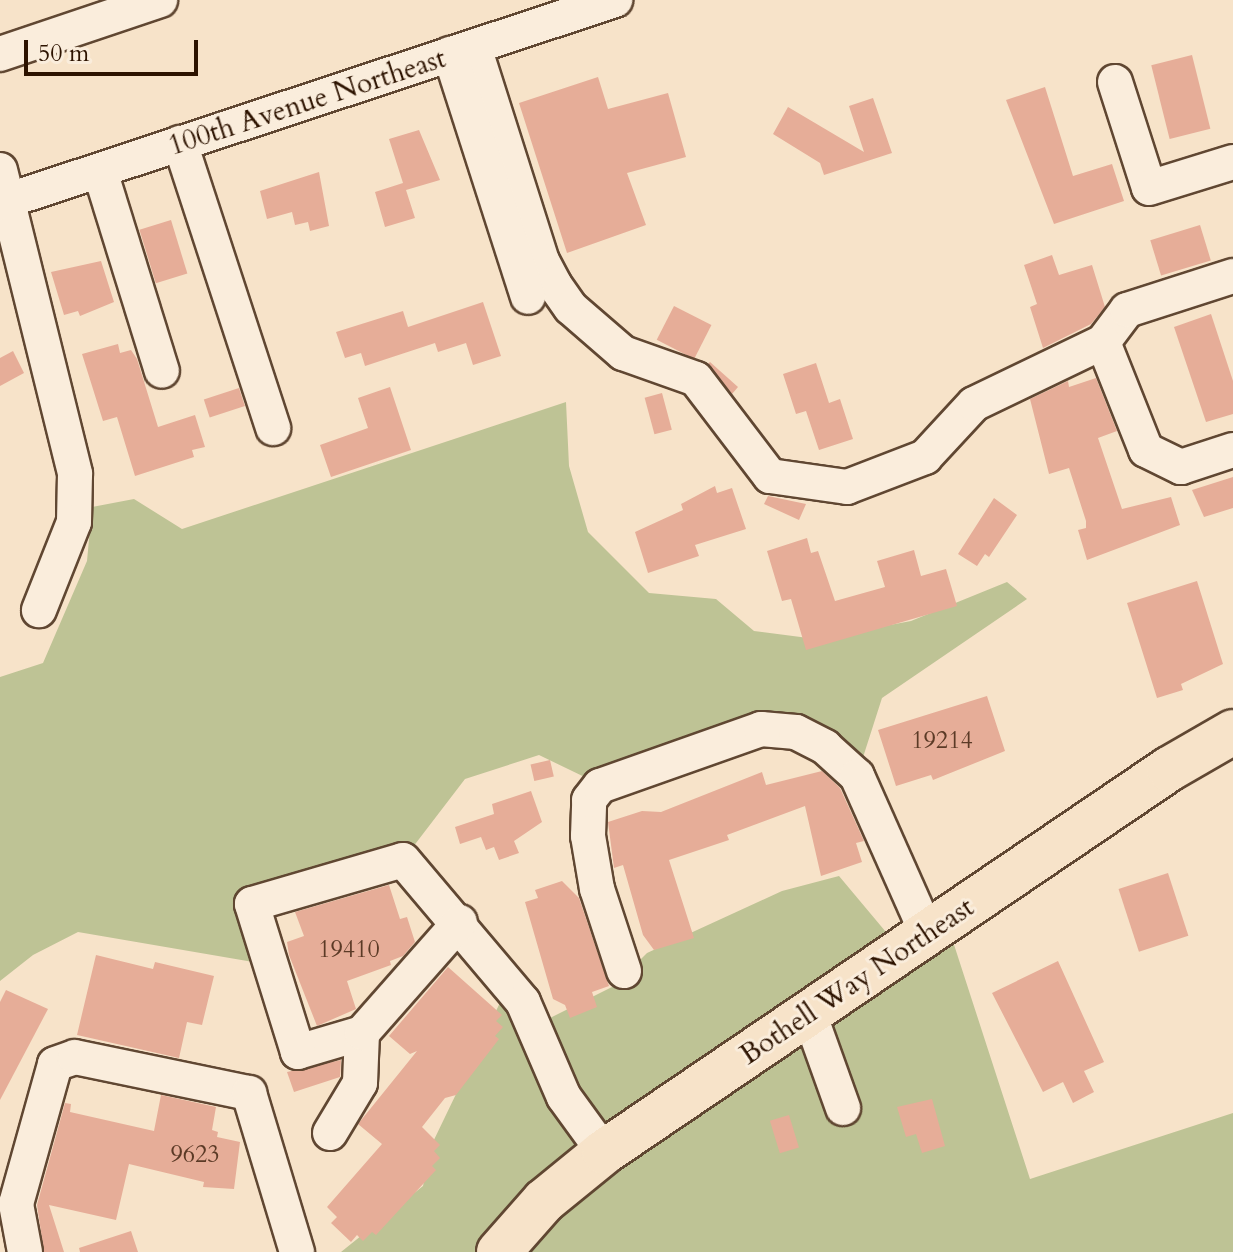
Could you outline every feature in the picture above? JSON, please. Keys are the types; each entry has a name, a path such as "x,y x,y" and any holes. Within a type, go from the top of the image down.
{"main road":[{"name":"Bothell Way Northeast","path":"499,1252 544,1201 604,1152 1169,769 1233,732"}],"street":[{"path":"0,54 160,0"},
{"name":"100th Avenue Northeast","path":"3,191 100,171 615,0"},
{"path":"462,50 528,297"},
{"path":"462,50 542,261 571,308 623,353 696,379 770,476 847,487 925,457 974,404 1103,342 1127,310 1233,276"},
{"path":"1115,82 1149,188 1233,162"},
{"path":"180,143 273,428"},
{"path":"100,171 162,371"},
{"path":"3,191 75,474 74,522 39,610"},
{"path":"1103,342 1146,450 1181,467 1233,450"},
{"path":"624,971 597,889 588,836 589,800 600,786 761,729 796,732 825,747 857,776 927,933"},
{"path":"460,922 362,1033 298,1052 252,904 403,860 460,922 523,1002 564,1097 604,1152"},
{"path":"809,1013 843,1108"},
{"path":"330,1133 360,1083 362,1033"},
{"path":"25,1252 16,1204 55,1064 75,1057 249,1093 297,1252"}],"green space":[{"path":"566,402 569,466 588,532 649,593 716,599 754,631 816,639 911,621 1007,582 1027,599 882,698 857,776 796,732 597,783 539,755 465,779 403,860 253,904 271,965 78,932 33,955 0,981 0,677 43,663 87,561 92,507 134,499 182,529"},
{"path":"839,876 901,950 946,920 1030,1179 1233,1113 1233,1252 341,1252 423,1186 432,1144 509,984 534,1026 614,986 647,953 782,891"}],"building":[{"path":"1192,55 1210,129 1170,139 1151,65"},
{"path":"598,77 608,109 668,93 686,157 627,173 646,225 567,253 519,103"},
{"path":"1045,87 1073,176 1112,164 1124,201 1054,224 1006,100"},
{"path":"873,98 892,153 824,175 820,163 773,134 788,107 864,152 849,106"},
{"path":"419,130 440,180 406,190 415,218 385,227 375,192 403,183 389,139"},
{"path":"319,172 329,226 310,231 308,222 295,225 292,212 267,219 260,191"},
{"path":"171,220 187,274 156,283 139,230"},
{"path":"1200,225 1211,260 1161,276 1150,240"},
{"path":"1052,255 1059,275 1092,265 1105,307 1091,324 1043,348 1030,307 1037,304 1024,265"},
{"path":"101,261 114,302 80,316 78,311 64,315 51,272"},
{"path":"483,302 501,356 473,365 466,343 438,352 435,343 365,366 361,353 345,358 336,332 403,311 408,327"},
{"path":"674,306 711,325 694,359 657,340"},
{"path":"1211,314 1233,381 1233,414 1206,422 1174,327"},
{"path":"118,344 120,353 131,350 137,359 158,427 195,415 205,447 192,450 194,457 135,476 117,417 103,421 82,354"},
{"path":"13,351 24,373 0,386 0,358"},
{"path":"710,362 738,387 732,394 708,364"},
{"path":"816,363 829,403 840,399 853,439 819,450 806,411 796,414 783,374"},
{"path":"1096,378 1117,431 1098,438 1122,509 1171,497 1180,525 1087,560 1078,530 1086,528 1086,521 1069,468 1049,474 1030,399 1068,381 1069,387"},
{"path":"390,387 411,450 331,477 320,445 368,428 358,398"},
{"path":"239,388 245,406 210,418 204,399"},
{"path":"662,393 672,430 654,434 645,398"},
{"path":"1233,477 1233,508 1204,517 1192,490"},
{"path":"715,486 717,493 732,488 746,529 695,545 699,556 648,573 635,532 683,510 681,504"},
{"path":"768,496 806,504 799,520 764,504"},
{"path":"994,498 1017,515 989,557 985,554 977,566 958,554"},
{"path":"807,538 811,553 818,551 835,601 885,587 877,561 914,550 921,576 946,569 957,606 806,650 791,599 782,601 767,551"},
{"path":"1197,581 1223,664 1181,684 1183,690 1157,698 1127,603"},
{"path":"987,696 1005,751 933,780 931,775 896,786 878,730"},
{"path":"550,760 554,777 534,781 531,764"},
{"path":"822,771 840,788 864,841 856,843 862,862 821,876 805,806 727,835 729,840 669,860 694,938 654,950 643,935 623,865 614,868 608,822 642,811 661,812 762,772 766,785"},
{"path":"531,791 542,822 514,841 519,853 499,860 494,847 486,850 481,837 460,844 455,827 494,814 492,804"},
{"path":"1168,873 1188,936 1139,952 1119,889"},
{"path":"562,881 579,898 609,986 592,992 597,1007 570,1018 565,1005 553,999 525,902 538,898 535,890"},
{"path":"389,885 400,919 407,917 415,942 403,956 390,961 391,965 347,981 356,1009 317,1026 289,955 287,942 304,936 295,912"},
{"path":"96,955 153,969 155,962 214,976 202,1025 187,1022 179,1058 77,1035"},
{"path":"1058,961 1104,1062 1084,1071 1094,1092 1073,1103 1063,1082 1043,1092 992,993"},
{"path":"448,967 502,1015 496,1021 503,1027 495,1036 499,1039 456,1095 445,1098 422,1127 440,1145 434,1151 440,1158 432,1166 436,1170 376,1235 372,1232 363,1241 357,1235 351,1242 331,1223 337,1217 327,1207 382,1144 358,1124 417,1051 410,1054 389,1036"},
{"path":"6,990 48,1009 0,1100 0,1002"},
{"path":"341,1060 340,1077 294,1092 287,1072"},
{"path":"161,1095 216,1107 212,1130 218,1132 217,1137 240,1142 234,1189 203,1187 204,1182 129,1164 116,1220 49,1205 64,1252 44,1252 37,1205 65,1103 71,1104 70,1112 154,1131"},
{"path":"932,1099 945,1146 922,1153 916,1134 906,1137 897,1107"},
{"path":"789,1115 799,1148 780,1153 770,1121"},
{"path":"131,1231 138,1252 80,1252 79,1248"}]}
